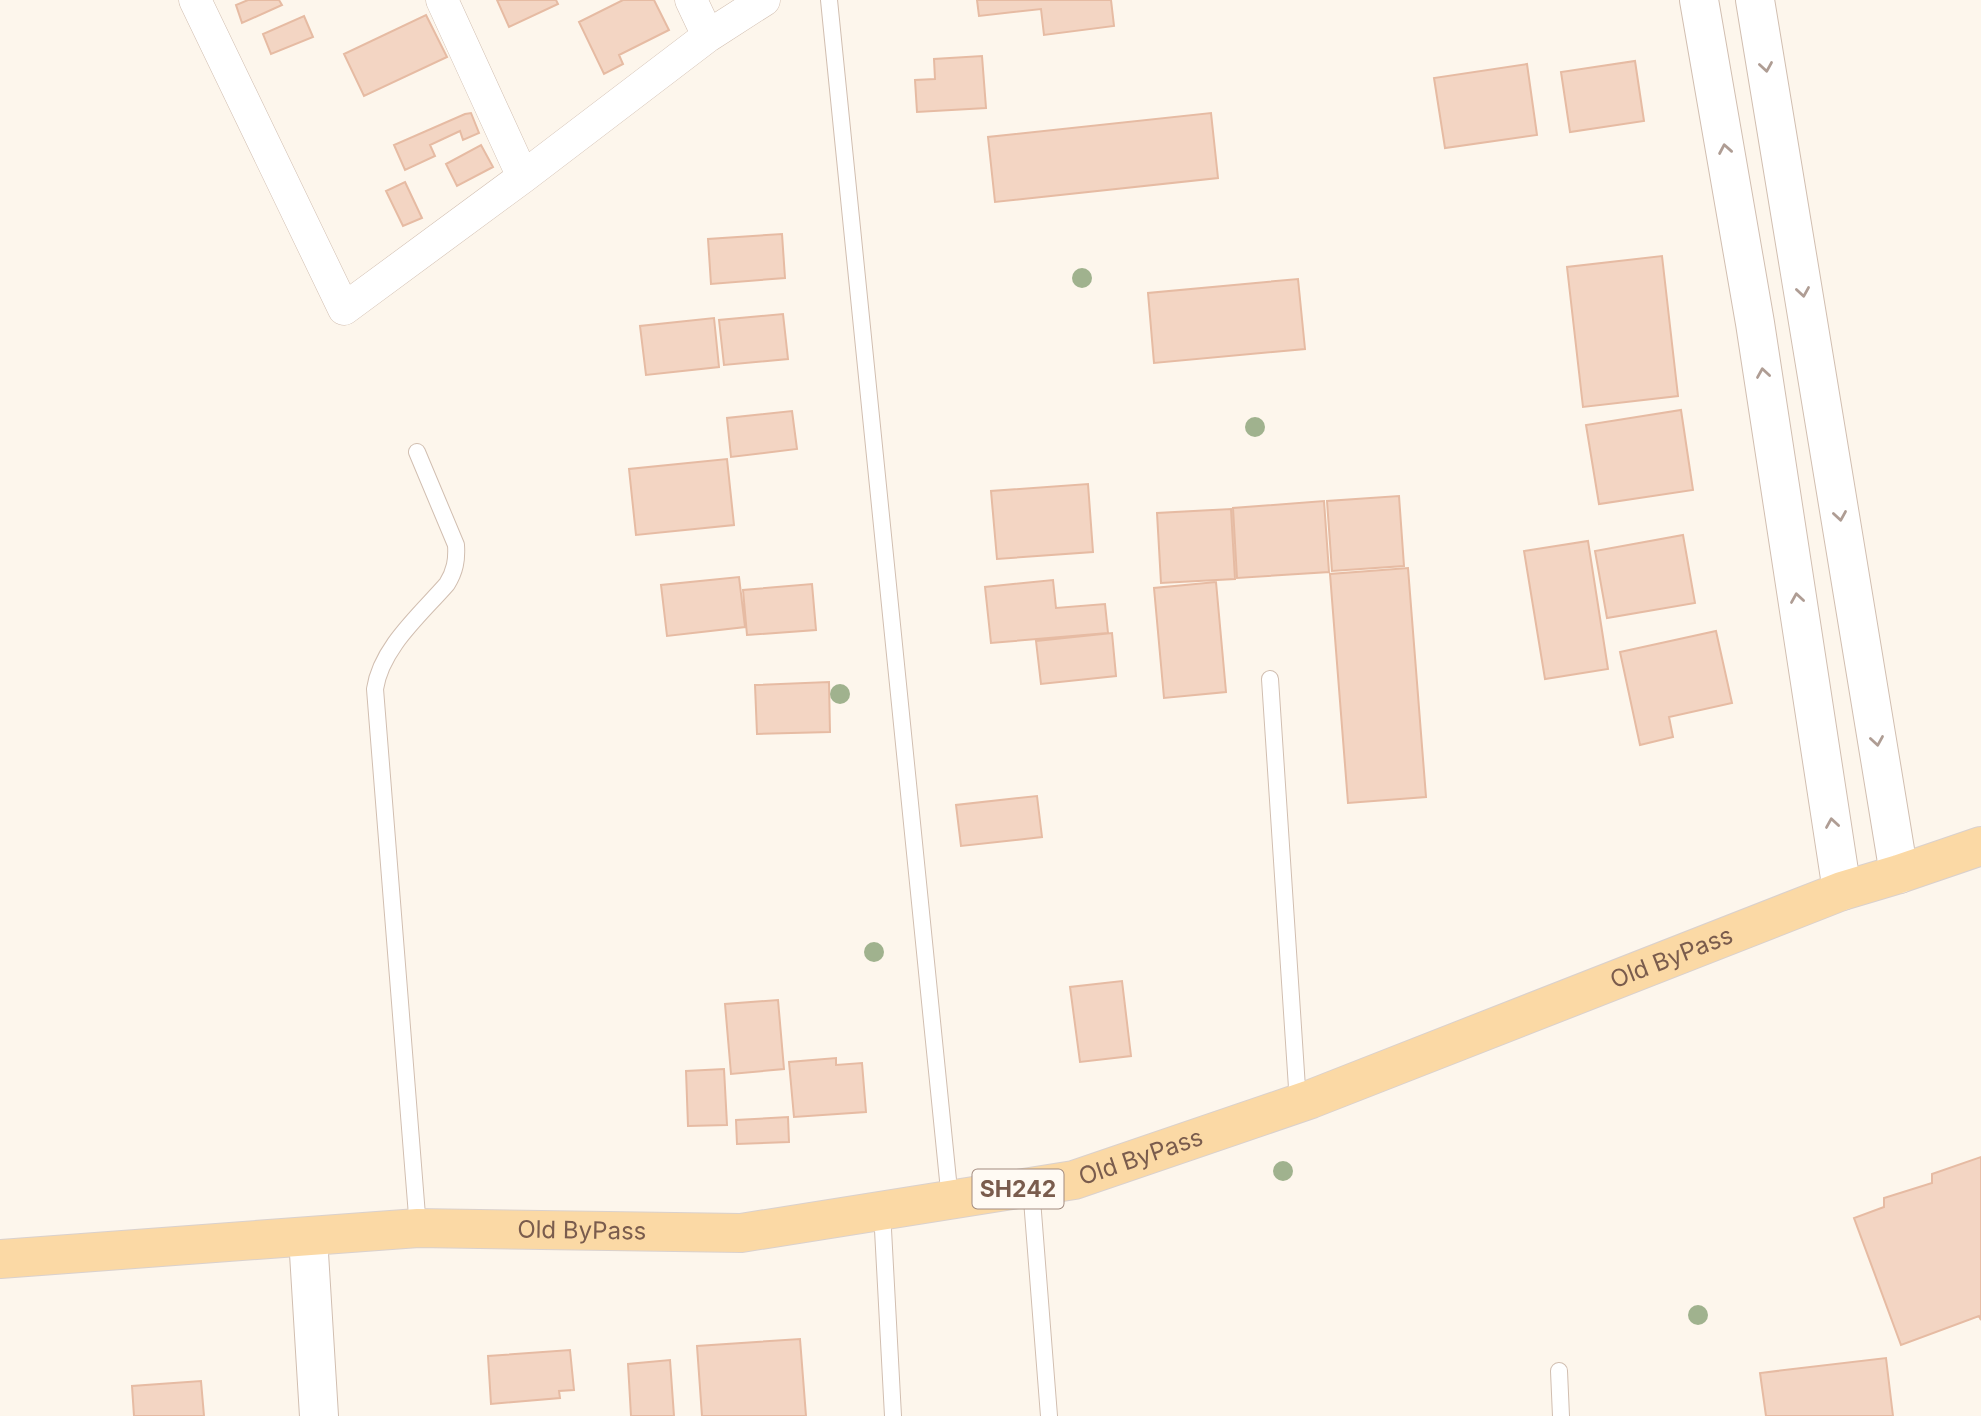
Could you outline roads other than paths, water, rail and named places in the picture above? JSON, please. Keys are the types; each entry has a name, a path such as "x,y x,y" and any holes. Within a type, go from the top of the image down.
{"main road":[{"name":"Old ByPass","path":"0,1259 418,1228 741,1233 1074,1180 1298,1103 1842,891 1981,846"}],"street":[{"path":"195,0 344,309 708,36 764,0"},
{"path":"442,0 523,177"},
{"path":"691,0 708,36"},
{"path":"1699,0 1755,323 1842,891"},
{"path":"1755,0 1899,874"},
{"path":"307,1237 320,1416"}],"lane":[{"path":"829,0 950,1200"},
{"path":"417,452 456,545 456,558 453,574 447,584 389,652 377,672 375,689 418,1228"},
{"path":"1270,679 1298,1103"},
{"path":"1031,1187 1049,1416"},
{"path":"882,1211 893,1416"},
{"path":"1559,1371 1561,1416"}]}
